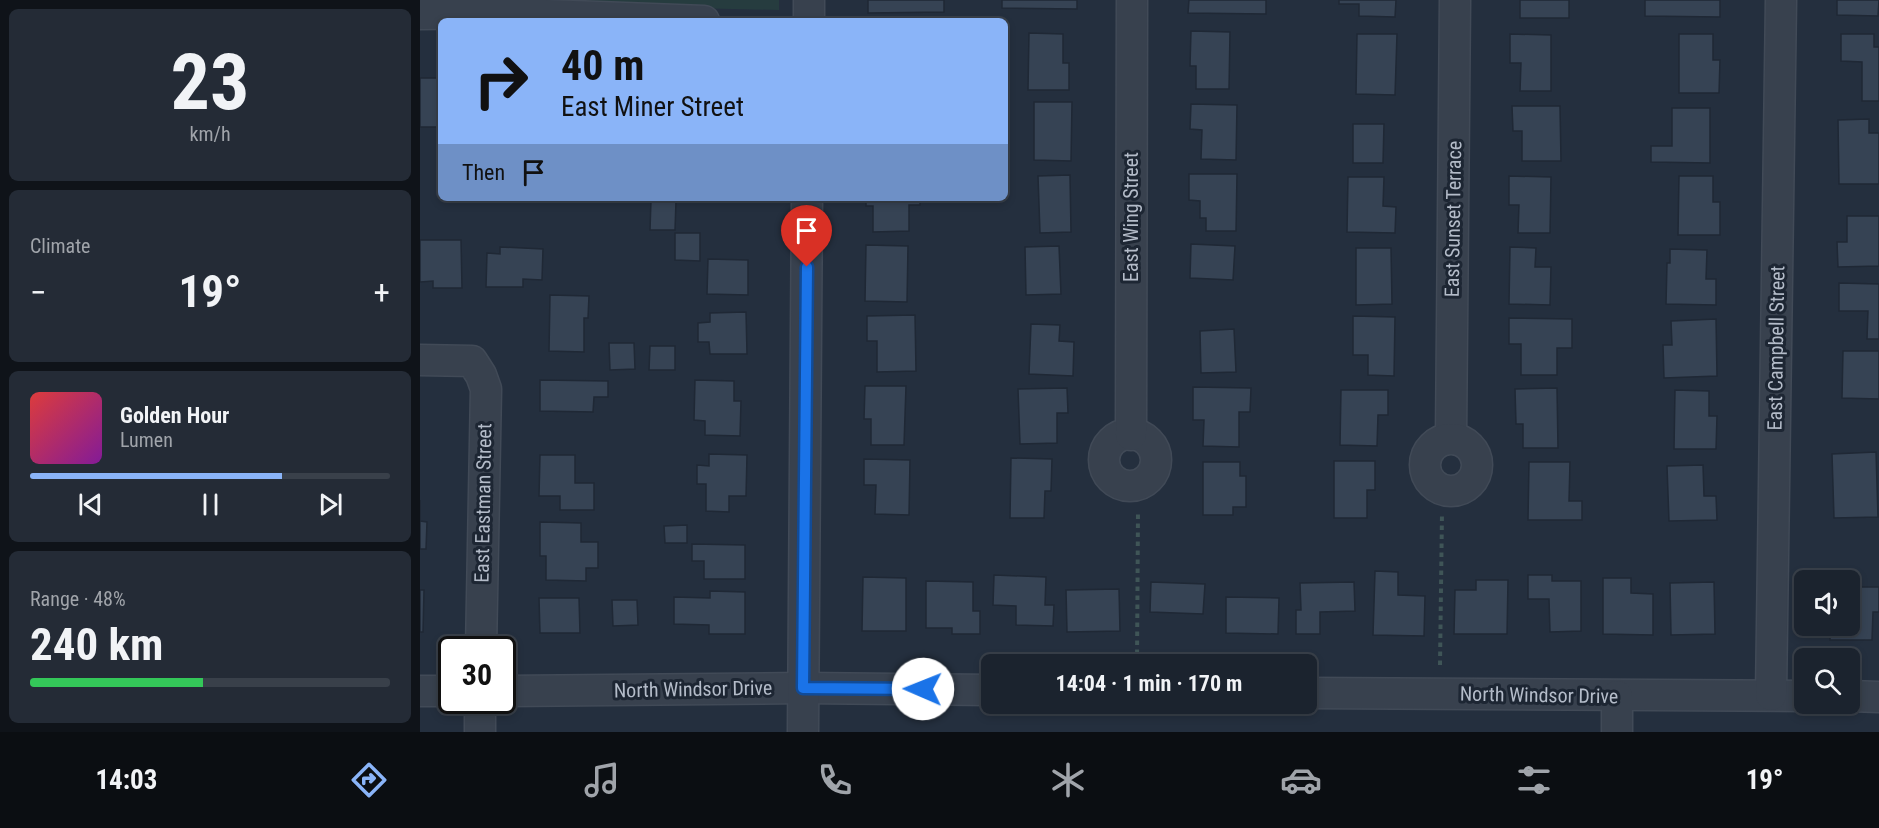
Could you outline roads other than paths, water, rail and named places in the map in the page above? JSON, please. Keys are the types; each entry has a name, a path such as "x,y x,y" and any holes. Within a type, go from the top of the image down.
{"street":[{"path":"809,0 809,18"},
{"name":"East Wing Street","path":"1131,435 1132,0"},
{"name":"East Sunset Terrace","path":"1451,438 1455,0"},
{"name":"East Campbell Street","path":"1771,695 1780,0"},
{"path":"420,14 493,7 659,18"},
{"path":"803,732 807,201"},
{"name":"East Eastman Street","path":"420,360 472,361 486,389 481,636"},
{"name":"North Windsor Drive","path":"516,691 803,688 981,690"},
{"path":"420,691 438,691"},
{"name":"North Windsor Drive","path":"1317,693 1794,696"},
{"path":"1617,696 1617,732"},
{"path":"1860,696 1879,697"},
{"path":"480,714 480,732"}]}
